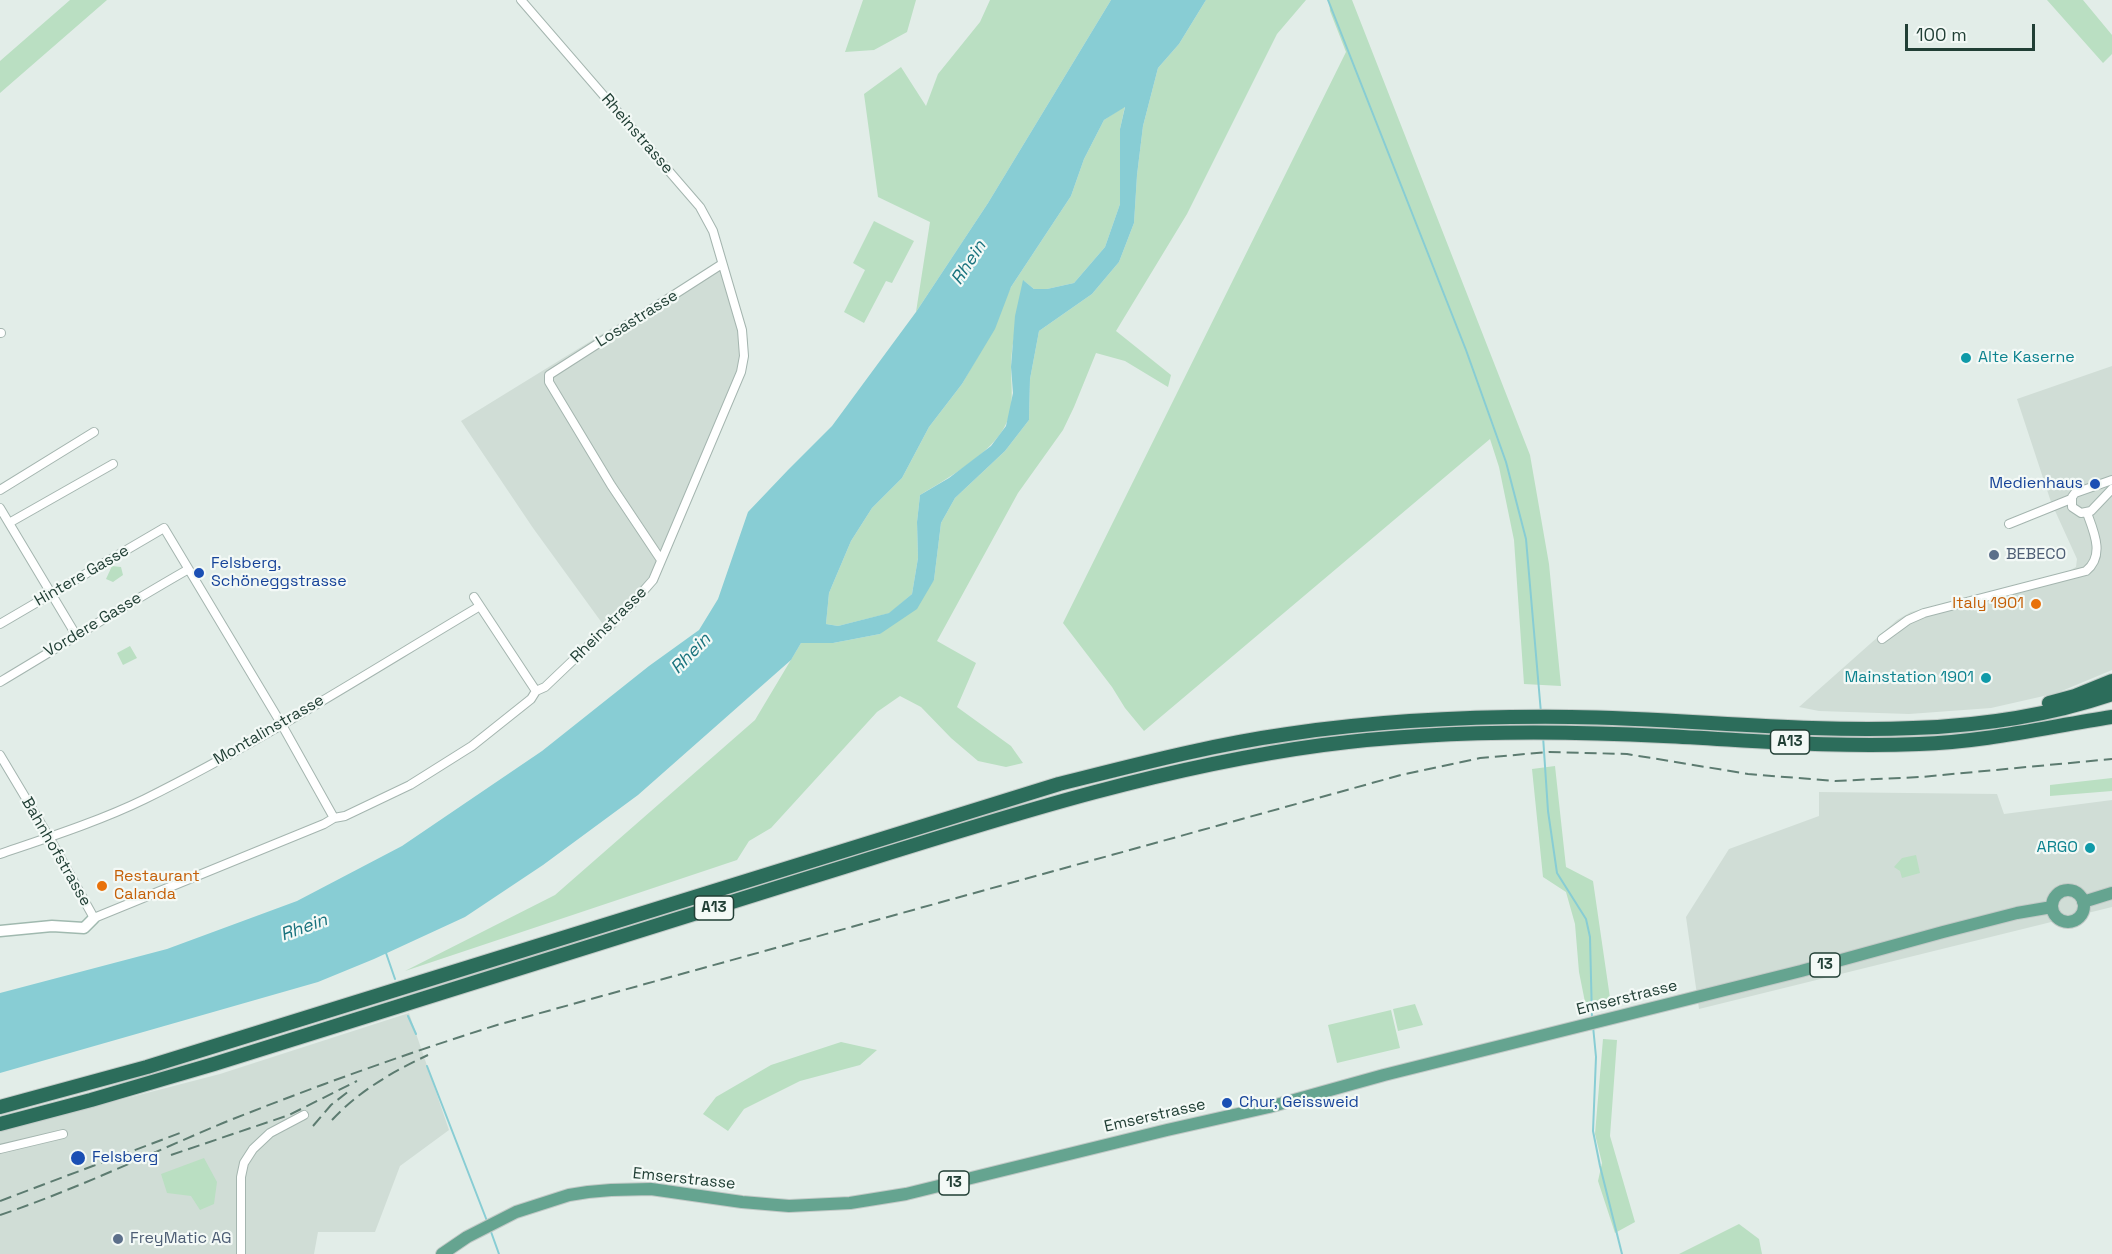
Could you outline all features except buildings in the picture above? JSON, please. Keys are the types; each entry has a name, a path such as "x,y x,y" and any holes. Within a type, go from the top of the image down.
{"highway":[{"name":"A13","path":"1982,724 1998,715 2075,696 2112,681"},
{"name":"A13","path":"0,1107 199,1052 1059,784 1237,742 1334,728 1439,719 1541,717 1885,729 1982,724 2040,714 2112,694"},
{"name":"A13","path":"2072,723 2112,711"},
{"name":"A13","path":"0,1124 203,1067 958,831 1093,792 1196,767 1289,750 1366,740 1441,734 1660,735 1834,744 1917,744 1996,738 2112,717"}],"main road":[{"name":"Emserstrasse","path":"442,1254 467,1237 516,1212 569,1195 611,1190 672,1191 742,1202 789,1206 850,1203 906,1194 1269,1107 1384,1075 1801,972 1975,923 2052,907 2054,899 2063,891 2073,891 2081,897 2083,902"},
{"path":"2052,907 2060,920 2071,922 2080,917 2084,907 2083,902 2112,893"}],"street":[{"name":"Rheinstrasse","path":"0,931 52,926 84,928 93,918 324,825 334,818 345,816 410,785 472,746 531,699 630,606 653,580 743,363 744,339 713,231 700,207 521,0"},
{"name":"Losastrasse","path":"661,560 610,485 549,382 551,373 722,264"},
{"path":"0,490 93,432"},
{"path":"9,524 113,464"},
{"path":"2010,524 2112,480"},
{"path":"2070,498 2074,510 2087,513 2095,508 2112,489"},
{"path":"0,508 76,635"},
{"path":"1882,639 1908,620 1924,613 2086,571 2094,562 2097,550 2087,513"},
{"name":"Hintere Gasse","path":"0,624 164,528 188,570"},
{"path":"188,570 282,725 334,818"},
{"name":"Vordere Gasse","path":"0,682 188,570"},
{"path":"474,597 536,692"},
{"name":"Montalinstrasse","path":"0,854 143,800 282,725 480,606"},
{"name":"Bahnhofstrasse","path":"0,755 49,837 93,918"},
{"path":"241,1254 241,1177 244,1162 253,1149 270,1134 304,1115"},
{"path":"0,1149 63,1134"}],"shaded area":[{"path":"724,259 748,340 747,364 652,589 610,634 533,528 461,421"},
{"path":"2112,366 2112,670 2057,693 1991,708 1909,714 1819,711 1799,707 1897,620 1911,612 2069,571 2076,567 2077,559 2051,502 2017,399"},
{"path":"1819,792 1997,794 2004,814 2112,800 2112,907 1699,1009 1686,917 1729,849 1819,816"},
{"path":"409,1013 449,1130 400,1166 375,1232 318,1232 314,1254 0,1254 0,1131 220,1074"}],"green space":[{"path":"70,0 107,0 0,93 0,61"},
{"path":"863,0 916,0 907,32 874,50 845,52"},
{"path":"990,0 1111,0 988,203 916,312 930,222 878,197 864,94 901,67 926,106 938,74 980,22"},
{"path":"1206,0 1306,0 1277,34 1187,214 1116,331 1171,375 1168,387 1125,361 1096,353 1063,430 1018,493 937,641 976,663 957,707 1011,746 1023,763 1006,767 978,761 951,738 921,707 900,696 877,712 771,828 749,841 737,860 405,971 555,895 755,720 801,643 833,643 880,634 934,580 941,523 955,498 1005,451 1029,420 1030,379 1039,331 1092,294 1119,262 1134,223 1143,126 1158,68 1179,44"},
{"path":"1329,0 1352,0 1530,455 1549,564 1561,686 1524,684 1514,540 1499,467 1490,439 1144,731 1063,623 1346,52 1330,11"},
{"path":"2047,0 2083,0 2112,35 2112,54 2103,63"},
{"path":"1125,106 1120,129 1120,204 1105,247 1074,283 1047,289 1034,289 1024,281 1012,347 1012,397 1008,419 999,436 979,456 920,495 917,522 918,558 912,594 890,613 838,626 826,624 829,593 851,541 872,508 902,478 929,427 962,384 1011,287 1071,196 1084,159 1104,120"},
{"path":"874,221 914,241 892,283 886,281 864,323 844,312 865,270 853,263"},
{"path":"112,566 121,567 123,575 113,582 106,579"},
{"path":"130,646 137,658 123,665 117,653"},
{"path":"1555,766 1566,867 1593,881 1610,998 1586,1007 1579,972 1575,924 1566,892 1543,877 1532,769"},
{"path":"2112,778 2112,791 2050,796 2050,785"},
{"path":"1916,855 1920,873 1902,878 1900,871 1894,867 1902,858"},
{"path":"1415,1004 1423,1025 1398,1031 1393,1009"},
{"path":"1391,1010 1400,1048 1337,1063 1328,1025"},
{"path":"1603,1039 1617,1040 1610,1136 1635,1222 1615,1233 1598,1181 1602,1163 1595,1134"},
{"path":"841,1042 877,1050 860,1065 800,1081 744,1109 728,1131 703,1114 716,1097 771,1065"},
{"path":"204,1158 217,1182 214,1204 200,1210 191,1196 167,1193 161,1174"},
{"path":"1739,1224 1759,1239 1762,1254 1679,1254"}],"water":[{"name":"Rhein","path":"1111,0 1206,0 1179,44 1158,68 1143,126 1134,223 1119,262 1092,294 1039,331 1030,379 1029,420 1005,451 955,498 941,523 934,580 917,609 880,634 833,643 801,643 791,660 638,795 543,865 465,917 318,982 0,1073 0,993 167,949 297,901 402,846 542,751 649,666 699,630 718,599 748,512 832,426 916,312 988,203","holes":["1125,107 1120,129 1120,204 1105,247 1074,283 1047,289 1034,289 1023,280 1015,316 1011,367 1013,393 1006,426 991,446 949,478 920,495 917,522 918,558 912,594 889,613 838,626 826,624 829,593 851,541 872,508 902,478 929,427 962,384 995,329 1011,287 1071,196 1084,159 1104,120"]}],"waterway":[{"path":"1328,0 1466,350 1506,462 1526,539 1541,713"},
{"path":"1543,736 1548,811 1557,873 1586,919 1590,937 1592,1018"},
{"path":"386,953 395,979"},
{"path":"408,1016 416,1034"},
{"path":"1593,1026 1596,1057 1593,1131 1622,1254"},
{"path":"427,1066 487,1221"},
{"path":"490,1229 499,1254"}],"railway":[{"path":"0,1215 85,1183 223,1123 291,1097 394,1059 497,1025 1401,775 1480,758 1549,752 1627,754 1748,774 1835,781 1921,777 2112,759"},
{"path":"332,1120 353,1100 377,1083 428,1055"},
{"path":"171,1155 289,1115 357,1081"},
{"path":"313,1126 331,1105 349,1091"},
{"path":"0,1201 180,1133"}],"place":[{"name":"Alte Kaserne","path":"1966,358"},
{"name":"Medienhaus","path":"2095,484"},
{"name":"BEBECO","path":"1994,555"},
{"name":"Felsberg, Schöneggstrasse","path":"199,573"},
{"name":"Italy 1901","path":"2036,604"},
{"name":"Mainstation 1901","path":"1986,678"},
{"name":"ARGO","path":"2090,848"},
{"name":"Restaurant Calanda","path":"102,886"},
{"name":"Chur, Geissweid","path":"1227,1103"},
{"name":"Felsberg","path":"78,1158"},
{"name":"FreyMatic AG","path":"118,1239"}]}
